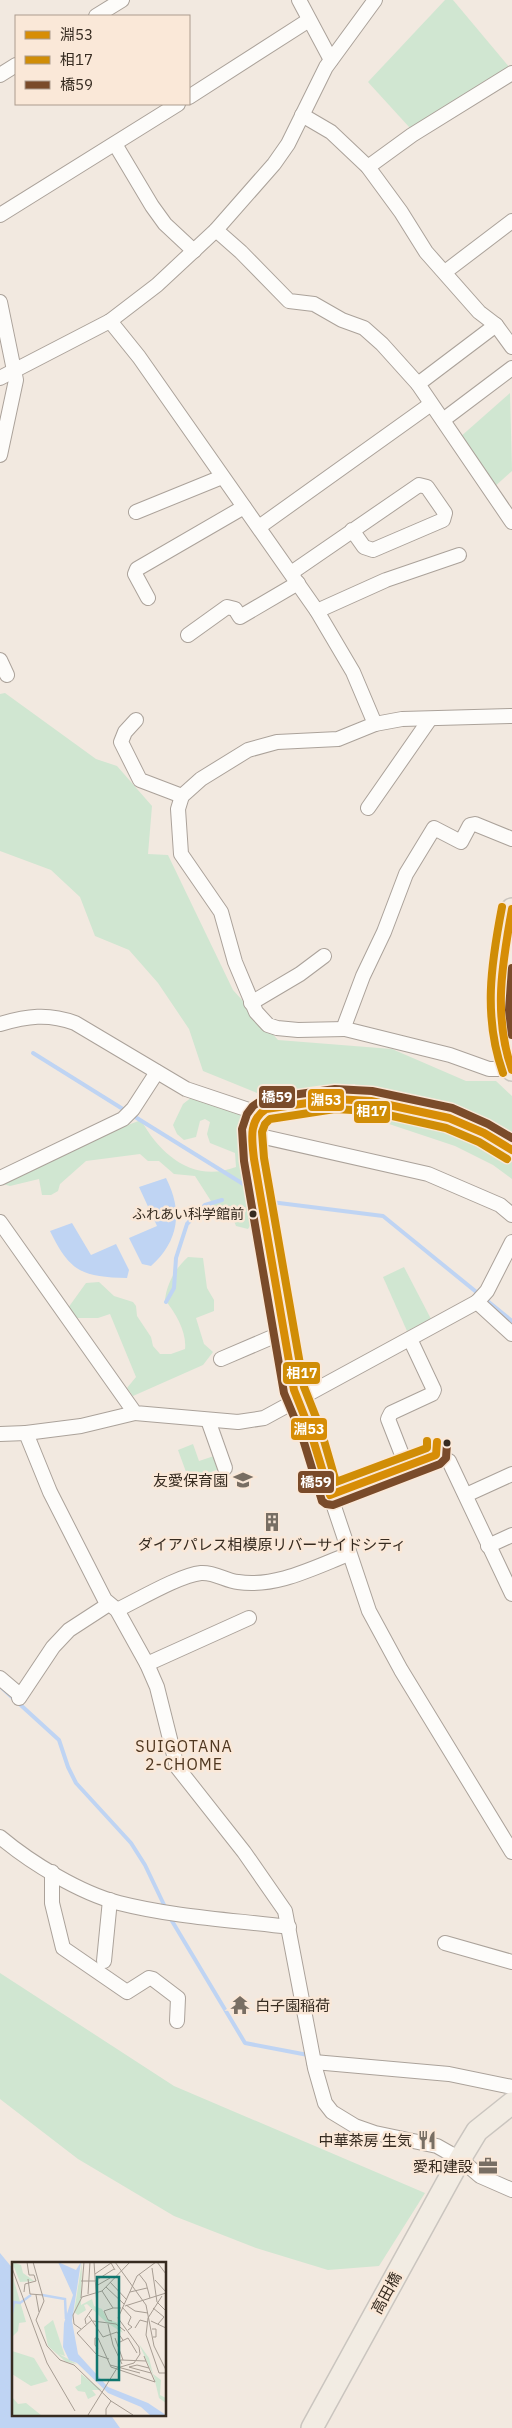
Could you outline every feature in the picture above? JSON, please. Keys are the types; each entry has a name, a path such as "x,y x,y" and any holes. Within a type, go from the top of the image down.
{"main road":[{"path":"512,909 499,986 499,1009 507,1038 512,1069"},
{"name":"高田橋","path":"312,2428 477,2132 512,2102"}],"street":[{"path":"98,15 122,0"},
{"path":"299,0 331,60"},
{"path":"0,378 110,320 157,285 216,230 274,164 288,144 331,60 375,0"},
{"path":"190,96 309,20"},
{"path":"0,75 15,66"},
{"path":"368,167 412,135 512,73"},
{"path":"0,215 176,105"},
{"path":"302,114 331,132 368,167 401,212 426,252 479,312 496,325 512,347"},
{"path":"116,144 152,206 165,224 194,251"},
{"path":"445,272 512,221"},
{"path":"216,230 248,258 289,301 314,304 368,330 418,384 512,522"},
{"path":"0,302 16,380 0,454"},
{"path":"110,320 139,357 317,611 353,672 375,724"},
{"path":"418,384 496,325"},
{"path":"443,420 512,368"},
{"path":"259,527 431,404"},
{"path":"136,512 222,477"},
{"path":"188,634 227,608 235,609 240,617 295,578 352,530 422,484 427,486 445,513 443,520 373,550 364,547 352,530"},
{"path":"148,598 136,576 137,569 244,507"},
{"path":"317,611 386,580 459,555"},
{"path":"0,660 8,675"},
{"path":"512,716 402,719 375,724 338,739 277,742 248,750 218,766 182,796 178,809 179,850 221,912 235,962 251,1002 262,1019 277,1028 298,1030 345,1029 450,1055 489,1069 512,1069"},
{"path":"368,808 430,719"},
{"path":"136,720 125,732 121,742 140,780 182,796"},
{"path":"345,1029 346,1019 363,976 384,932 406,874 434,828 461,842 470,825 475,824 512,839"},
{"path":"251,1002 300,974 324,956"},
{"path":"0,1024 26,1017 58,1017 75,1023 186,1089 258,1113"},
{"path":"0,1178 128,1114 157,1072"},
{"path":"512,1150 484,1133 449,1118 371,1101 335,1099 266,1109 258,1113 253,1122 252,1134 284,1332 298,1399 369,1611 400,1670 512,1852"},
{"path":"252,1134 428,1174 500,1205 512,1215"},
{"path":"2,1228 135,1413"},
{"path":"0,1434 26,1433 81,1426 135,1413 238,1422 264,1418 477,1302 487,1291 512,1242"},
{"path":"477,1302 512,1334"},
{"path":"221,1359 284,1332"},
{"path":"406,1465 388,1419 390,1413 432,1394 434,1390 410,1339"},
{"path":"208,1420 225,1468"},
{"path":"26,1433 50,1492 113,1607 147,1664 157,1687 177,1768 276,1895 286,1911 312,2055 321,2094 325,2103 343,2120 375,2134 437,2146 457,2165 512,2190"},
{"path":"330,1495 406,1465 436,1455 444,1457 449,1461 466,1495 488,1546 512,1594"},
{"path":"466,1495 512,1474"},
{"path":"488,1546 512,1535"},
{"path":"0,1678 20,1696 53,1647 69,1630 113,1607 186,1577 201,1573 216,1575 238,1582 257,1583 298,1573 349,1554"},
{"path":"147,1664 248,1618"},
{"path":"0,1838 52,1872 110,1900 170,1912 289,1927"},
{"path":"52,1872 52,1903 63,1948 127,1992 149,1978 153,1979 178,1998 177,2021"},
{"path":"104,1962 110,1900"},
{"path":"445,1943 512,1962"},
{"path":"312,2055 449,2074 512,2087"}],"green space":[{"path":"445,0 453,0 510,68 410,128 368,82"},
{"path":"510,393 512,471 493,488 459,438"},
{"path":"5,693 96,759 117,766 152,806 148,854 168,855 233,990 278,1040 392,1049 466,1081 496,1081 512,1096 512,1179 493,1165 455,1146 362,1115 355,1084 257,1093 203,1071 189,1029 158,983 129,950 95,936 80,897 51,870 0,851 0,694"},
{"path":"192,1097 240,1110 243,1125 239,1150 249,1175 251,1200 252,1222 248,1229 236,1226 231,1213 218,1212 195,1176 174,1174 159,1161 148,1161 140,1154 86,1161 60,1184 58,1191 51,1195 42,1195 39,1179 10,1186 3,1184 58,1156 63,1156 102,1135 141,1120 158,1145 180,1163 193,1169 206,1171 221,1171 236,1167 235,1153 210,1143 207,1134 210,1122 205,1119 200,1121 196,1137 184,1140 177,1134 173,1125 183,1104"},
{"path":"188,1257 203,1258 207,1288 214,1300 214,1311 196,1318 204,1344 213,1352 203,1365 133,1396 127,1388 136,1377 110,1314 98,1318 75,1318 68,1308 86,1283 99,1282 114,1296 133,1302 136,1306 137,1316 151,1337 153,1346 160,1354 171,1354 185,1349 180,1323 165,1300 172,1277"},
{"path":"404,1267 431,1319 407,1331 383,1277"},
{"path":"193,1444 199,1461 214,1456 219,1469 189,1480 178,1450"},
{"path":"0,1973 174,2086 425,2193 379,2266 328,2270 256,2248 174,2216 78,2159 0,2099"}],"water":[{"path":"166,1178 175,1202 176,1214 173,1236 168,1246 151,1266 142,1264 129,1238 157,1226 139,1187"},
{"path":"72,1223 91,1255 116,1244 129,1270 127,1278 88,1274 71,1264 57,1245 50,1231"},
{"path":"0,2253 12,2268 12,2416 111,2416 120,2428 0,2428"}],"waterway":[{"path":"33,1053 126,1111"},
{"path":"132,1115 248,1187"},
{"path":"166,1302 174,1288 176,1258 187,1224 205,1205 222,1200"},
{"path":"271,1202 383,1216 512,1321"},
{"path":"2,1688 59,1740 68,1767 76,1783 131,1843 145,1865 166,1909"},
{"path":"169,1916 245,2043 308,2055"}],"transit line":[{"name":"相17","path":"502,907 492,970 491,1011 497,1052 503,1073"},
{"name":"淵53","path":"512,909 501,990 503,1030 512,1070"},
{"name":"橋59","path":"512,968 509,1010 512,1035"},
{"name":"橋59","path":"447,1443 446,1458 440,1464 333,1505 322,1501 302,1436 284,1393 244,1161 242,1129 247,1114 253,1106 264,1099 335,1089 372,1091 452,1108 488,1124 512,1138"},
{"name":"淵53","path":"437,1442 436,1455 330,1495 311,1433 294,1390 254,1159 252,1131 256,1119 266,1109 335,1099 371,1101 449,1118 484,1133 512,1150"},
{"name":"相17","path":"427,1441 427,1448 336,1482 321,1430 304,1387 264,1158 262,1132 265,1124 270,1119 335,1109 370,1111 446,1128 479,1142 507,1159"}],"place":[{"name":"ふれあい科学館前","path":"253,1214"},
{"name":"友愛保育園","path":"243,1480"},
{"name":"ダイアパレス相模原リバーサイドシティ","path":"272,1522"},
{"name":"白子園稲荷","path":"240,2005"},
{"name":"中華茶房 生気","path":"427,2140"},
{"name":"愛和建設","path":"488,2166"}],"district":[{"name":"SUIGOTANA 2-CHOME","path":"184,1755"}]}
